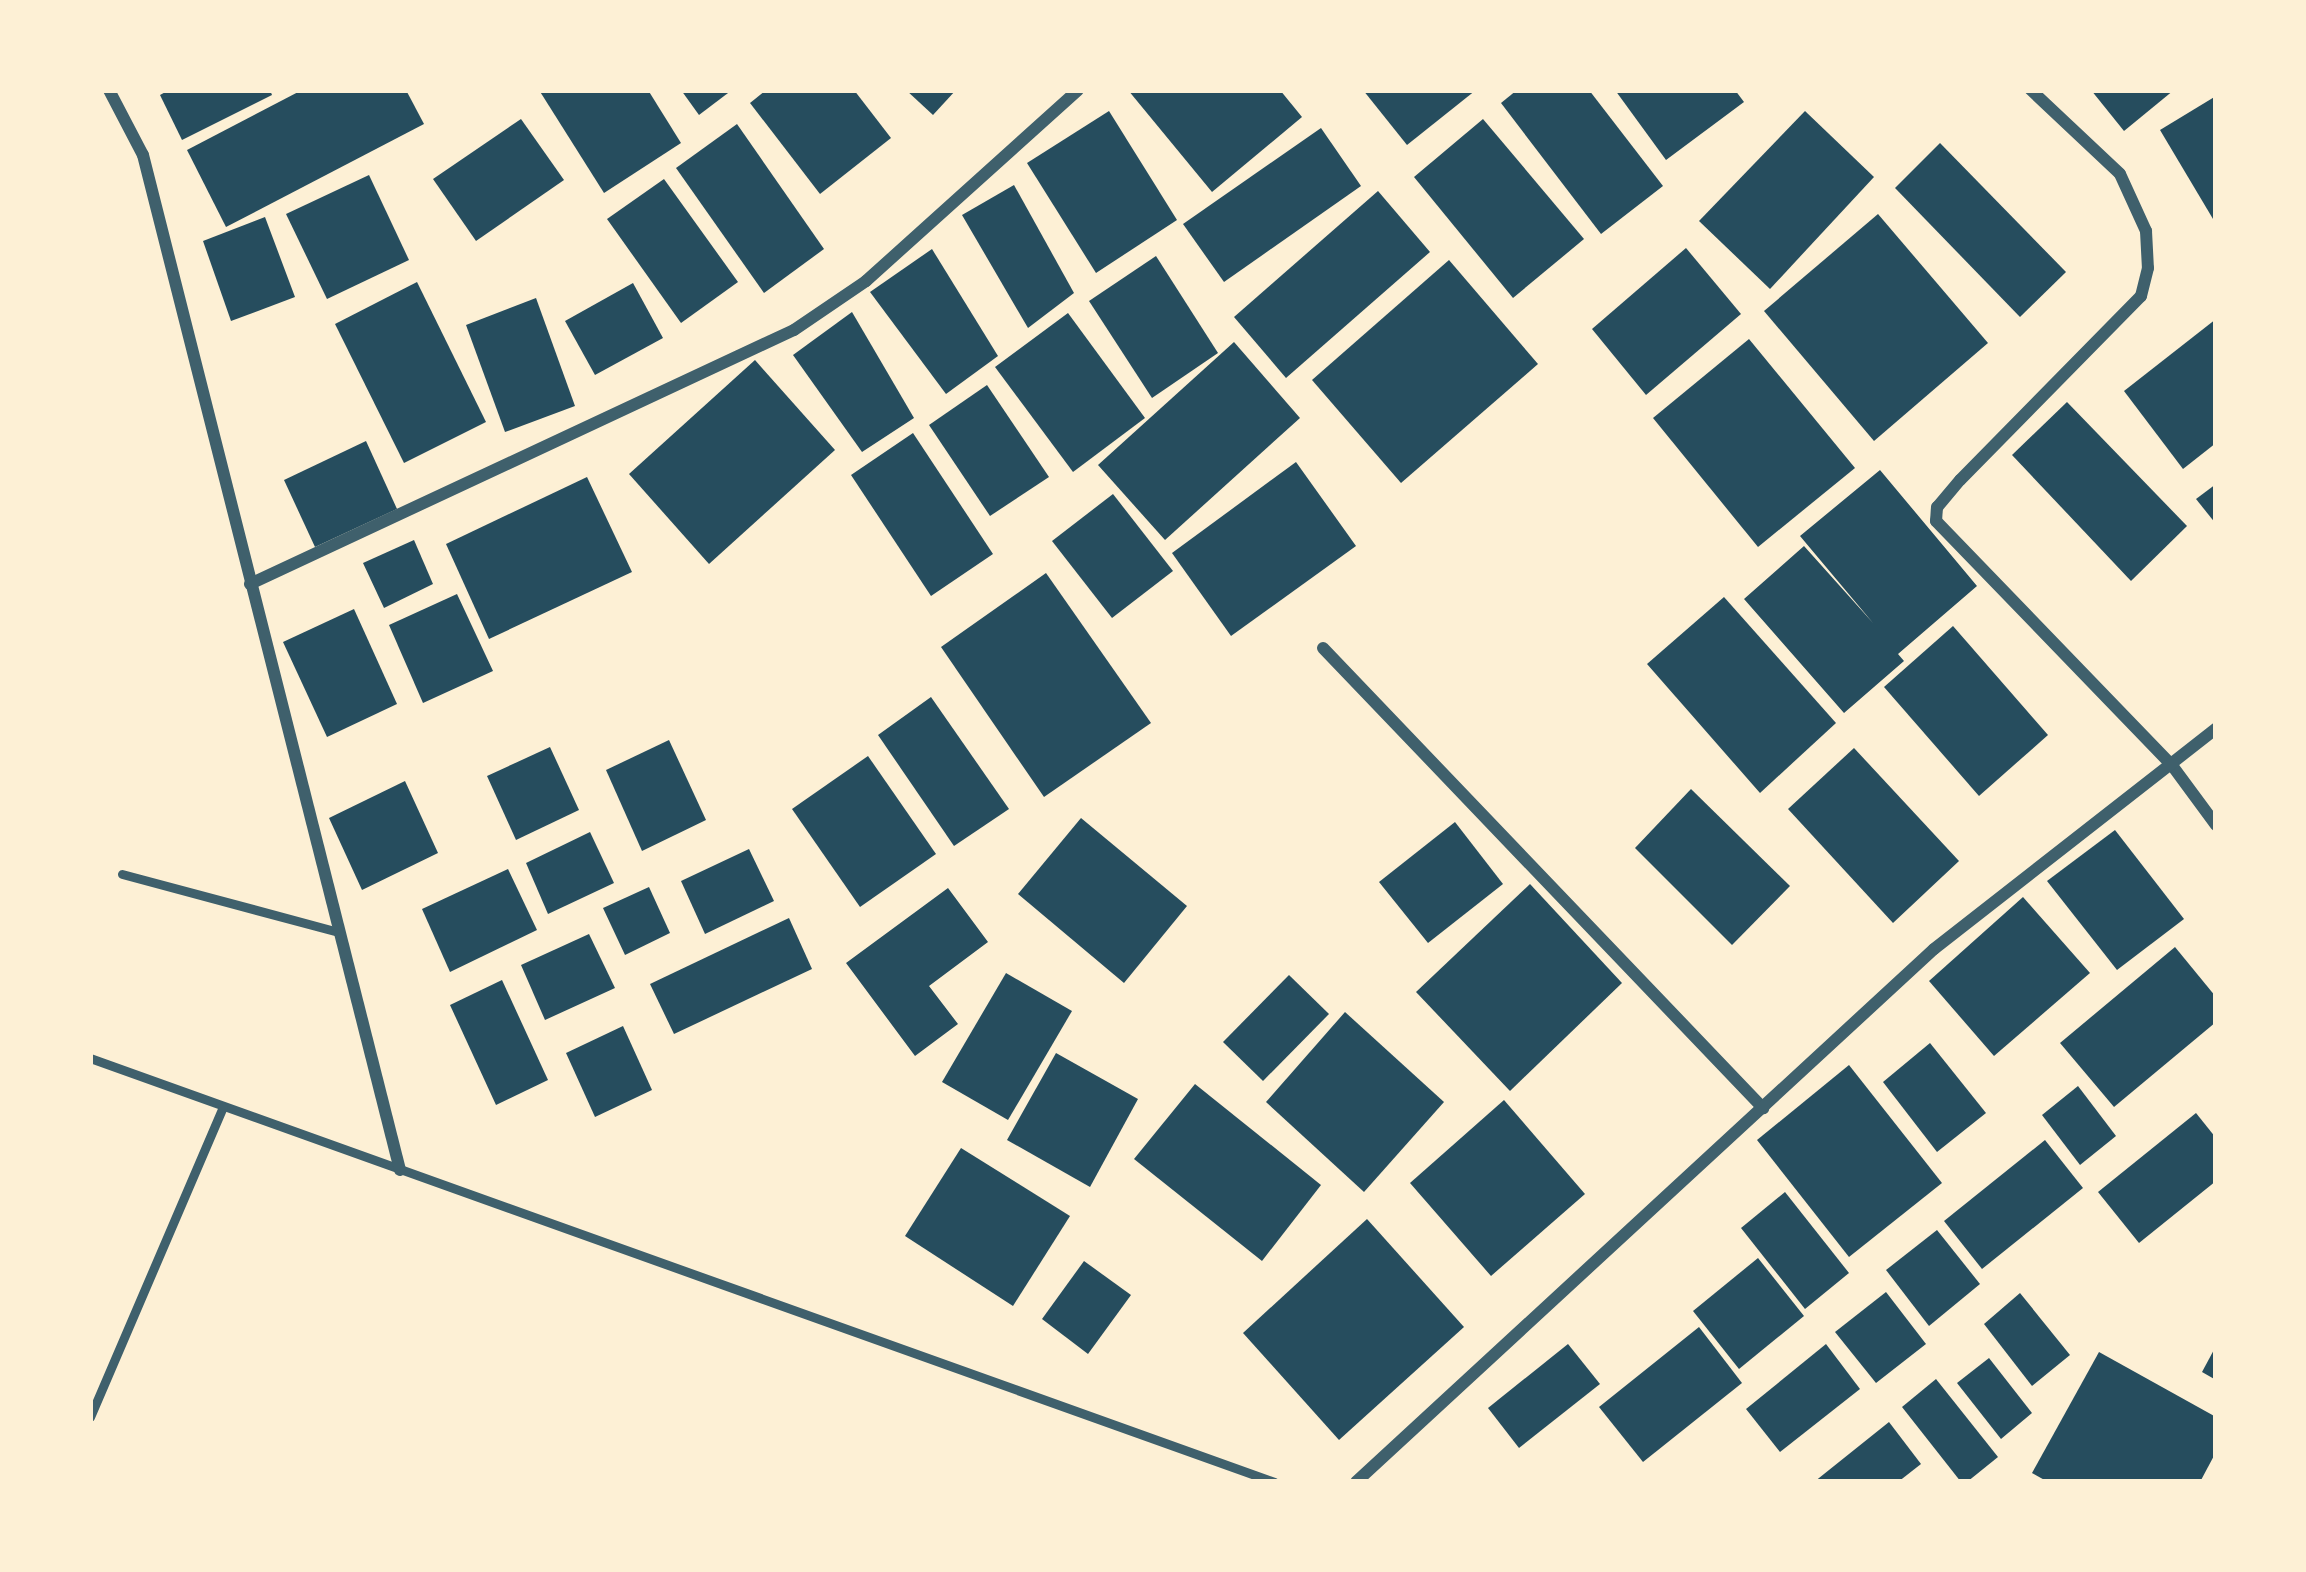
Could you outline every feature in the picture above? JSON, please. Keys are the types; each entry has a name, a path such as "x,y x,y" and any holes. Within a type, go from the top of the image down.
{"street":[{"path":"250,584 794,330 866,281 1078,90"},
{"path":"2031,90 2120,174 2146,231 2148,268 2141,296 1960,480 1937,507 1936,521 2171,764 2216,826"},
{"path":"111,91 142,155 400,1170"},
{"path":"1323,648 1763,1108"},
{"path":"1356,1482 1934,950 2216,729"}],"lane":[{"path":"122,874 339,932"},
{"path":"90,1058 1274,1482"},
{"path":"90,1417 223,1107"}],"building":[{"path":"169,90 270,90 272,95 182,140 160,95"},
{"path":"302,90 406,90 424,124 226,227 187,150"},
{"path":"539,90 648,90 681,143 604,193"},
{"path":"681,90 732,90 699,115"},
{"path":"766,90 854,90 891,138 820,194 750,103"},
{"path":"906,90 956,90 933,115"},
{"path":"1128,90 1280,90 1302,117 1212,192"},
{"path":"1363,90 1476,90 1407,145"},
{"path":"1517,90 1589,90 1663,186 1601,234 1501,103"},
{"path":"1615,90 1735,90 1744,102 1666,160"},
{"path":"2091,90 2174,90 2124,131"},
{"path":"2216,96 2216,224 2160,130"},
{"path":"1109,111 1177,220 1096,273 1027,163"},
{"path":"1805,111 1874,177 1770,289 1699,221"},
{"path":"521,119 564,180 476,241 433,179"},
{"path":"1483,119 1584,239 1513,298 1414,177"},
{"path":"737,124 824,249 764,293 676,168"},
{"path":"1321,128 1361,186 1224,282 1183,224"},
{"path":"1940,143 2066,272 2020,317 1895,188"},
{"path":"369,175 409,260 327,299 286,214"},
{"path":"664,179 738,282 681,323 607,219"},
{"path":"1014,185 1074,293 1028,328 962,215"},
{"path":"1378,191 1430,252 1286,378 1234,317"},
{"path":"1878,214 1988,343 1874,441 1764,311"},
{"path":"265,217 295,297 231,321 203,241"},
{"path":"1686,248 1741,314 1646,395 1592,329"},
{"path":"932,249 998,356 946,394 870,292"},
{"path":"1156,256 1218,353 1152,398 1089,301"},
{"path":"1449,260 1538,364 1401,483 1312,380"},
{"path":"417,282 486,422 404,463 335,324"},
{"path":"633,283 663,338 595,375 565,321"},
{"path":"536,298 575,406 505,432 466,325"},
{"path":"852,312 914,418 862,452 793,355"},
{"path":"1068,313 1145,418 1073,472 995,367"},
{"path":"2216,319 2216,443 2183,469 2124,391"},
{"path":"1749,339 1855,468 1758,547 1653,418"},
{"path":"1234,342 1300,418 1165,540 1098,465"},
{"path":"755,360 835,450 709,564 629,474"},
{"path":"987,385 1049,477 990,516 929,425"},
{"path":"2067,402 2187,526 2131,581 2012,455"},
{"path":"913,433 993,554 931,596 851,475"},
{"path":"366,441 397,509 315,547 284,480"},
{"path":"1296,462 1356,546 1231,636 1172,553"},
{"path":"1880,470 1977,586 1898,654 1904,661 1844,713 1744,599 1804,546 1873,623 1800,536"},
{"path":"587,477 632,572 489,639 446,544"},
{"path":"2216,484 2216,524 2196,499"},
{"path":"1113,494 1173,571 1112,618 1052,541"},
{"path":"414,540 433,584 384,608 363,563"},
{"path":"1046,573 1151,723 1044,797 941,647"},
{"path":"457,594 493,671 423,703 389,625"},
{"path":"1724,597 1836,723 1760,793 1647,664"},
{"path":"354,609 397,704 327,737 283,642"},
{"path":"1953,626 2048,735 1979,796 1884,687"},
{"path":"931,697 1009,809 954,846 878,735"},
{"path":"669,740 706,820 642,851 606,770"},
{"path":"550,747 579,810 516,840 487,776"},
{"path":"1854,748 1959,861 1893,923 1788,809"},
{"path":"868,756 936,854 860,907 792,809"},
{"path":"405,781 438,853 362,890 329,818"},
{"path":"1691,789 1790,886 1732,945 1635,848"},
{"path":"1081,818 1187,906 1124,983 1018,894"},
{"path":"1455,822 1503,884 1428,943 1379,882"},
{"path":"2115,830 2184,919 2117,970 2047,881"},
{"path":"590,832 614,883 548,914 526,863"},
{"path":"749,849 774,901 705,934 681,881"},
{"path":"508,869 537,930 450,972 422,909"},
{"path":"1530,884 1622,983 1510,1091 1416,992"},
{"path":"649,887 670,933 625,955 603,908"},
{"path":"948,888 988,942 929,986 958,1024 915,1056 846,963"},
{"path":"2023,897 2090,973 1994,1056 1929,981"},
{"path":"789,918 812,969 674,1034 650,984"},
{"path":"589,934 615,988 545,1020 521,965"},
{"path":"2175,947 2216,997 2216,1022 2114,1107 2060,1043"},
{"path":"1006,973 1072,1011 1008,1120 942,1082"},
{"path":"1289,975 1329,1014 1263,1081 1223,1042"},
{"path":"502,980 548,1080 496,1105 450,1005"},
{"path":"1345,1012 1444,1102 1364,1192 1266,1102"},
{"path":"623,1026 652,1090 595,1117 566,1053"},
{"path":"1930,1043 1986,1113 1937,1152 1883,1082"},
{"path":"1056,1053 1138,1099 1090,1187 1007,1140"},
{"path":"1849,1065 1942,1183 1849,1257 1757,1140"},
{"path":"1195,1084 1321,1185 1262,1261 1134,1159"},
{"path":"2078,1086 2116,1136 2080,1165 2042,1115"},
{"path":"1504,1100 1585,1194 1491,1276 1410,1183"},
{"path":"2196,1113 2216,1138 2216,1181 2139,1243 2098,1192"},
{"path":"2045,1140 2083,1188 1982,1269 1944,1221"},
{"path":"961,1148 1070,1216 1013,1306 905,1236"},
{"path":"1785,1192 1849,1273 1805,1309 1741,1228"},
{"path":"1367,1219 1464,1327 1339,1440 1243,1333"},
{"path":"1937,1230 1980,1284 1929,1326 1886,1270"},
{"path":"1758,1258 1804,1316 1739,1369 1693,1311"},
{"path":"1084,1261 1131,1295 1088,1354 1042,1319"},
{"path":"1886,1292 1926,1344 1876,1383 1835,1332"},
{"path":"2020,1293 2070,1355 2032,1386 1984,1324"},
{"path":"1699,1327 1742,1383 1643,1462 1599,1407"},
{"path":"1568,1344 1600,1384 1519,1448 1488,1408"},
{"path":"1826,1344 1860,1389 1780,1452 1746,1409"},
{"path":"2216,1346 2216,1380 2202,1372"},
{"path":"2099,1352 2216,1417 2216,1452 2200,1482 2048,1482 2032,1473"},
{"path":"1989,1358 2032,1413 2001,1439 1957,1383"},
{"path":"1936,1379 1998,1457 1967,1482 1961,1482 1902,1407"},
{"path":"1889,1422 1921,1464 1898,1482 1814,1482"}]}
